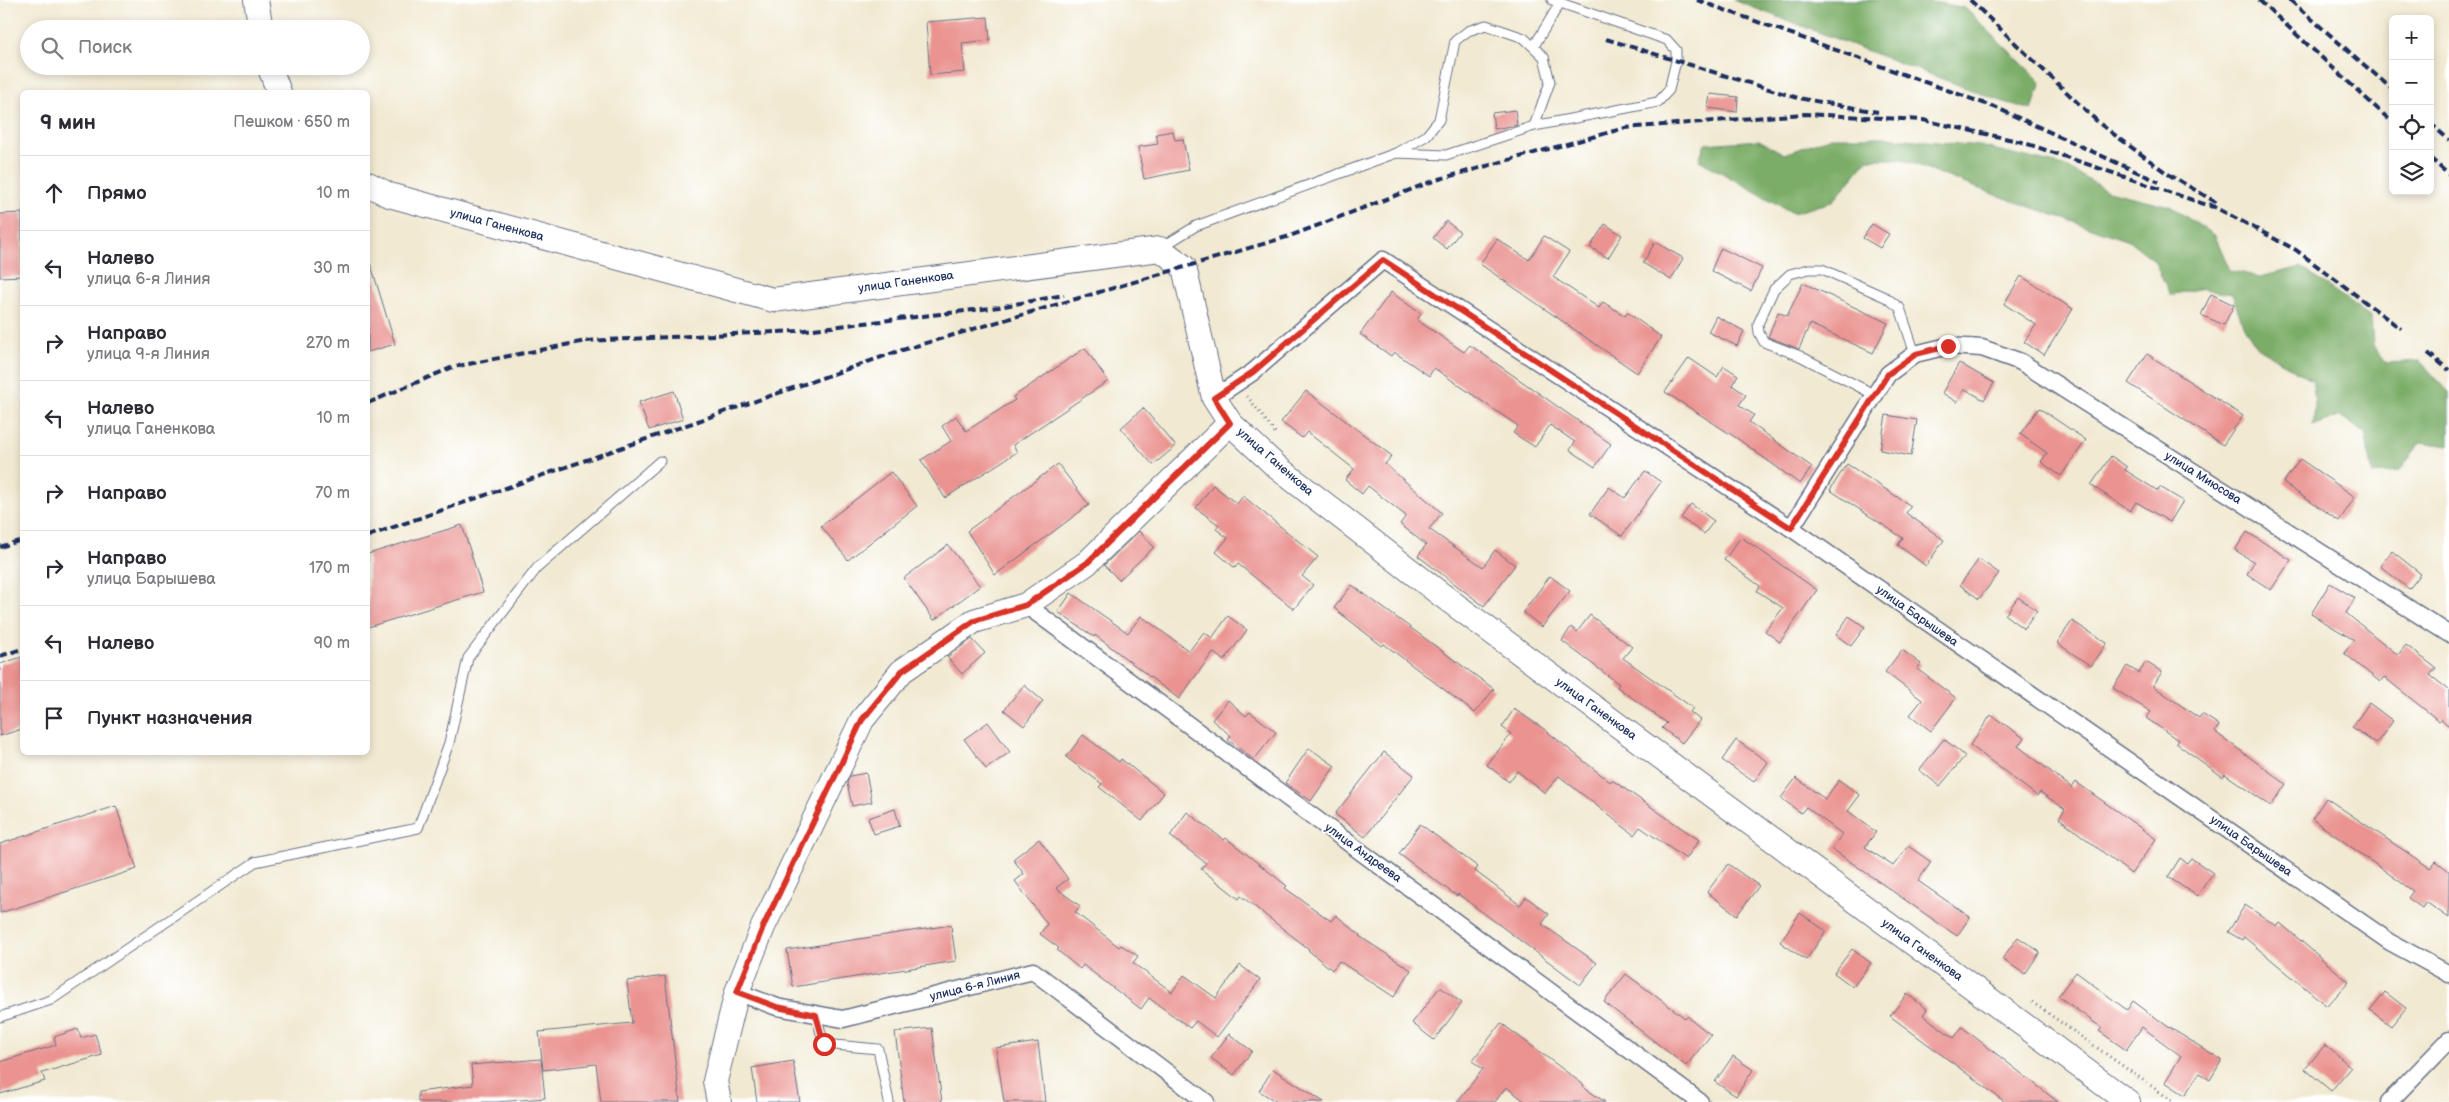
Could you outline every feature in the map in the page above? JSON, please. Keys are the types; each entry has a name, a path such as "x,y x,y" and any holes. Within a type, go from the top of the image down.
{"street":[{"path":"256,0 259,20"},
{"path":"272,75 278,90"},
{"name":"улица Ганенкова","path":"370,185 389,195 773,300 1160,249 1184,267 1214,398 1230,423 1278,468 1439,593 2128,1102"},
{"name":"улица Барышева","path":"1214,398 1253,372 1383,260 1791,528 2390,942 2449,974"},
{"name":"улица Миюсова","path":"1916,354 1948,346 1982,348 2021,362 2449,634"},
{"path":"1791,528 1888,374 1916,354"},
{"path":"719,1102 716,1081 737,992 763,927 862,720 902,671 974,621 1026,605 1087,563 1230,423"},
{"name":"улица Андреева","path":"1026,605 1700,1102"},
{"name":"улица 6-я Линия","path":"737,992 777,1007 843,1019 1033,971 1206,1102"},
{"path":"2389,1102 2449,1040"}],"lane":[{"path":"1396,153 1446,154 1470,148 1534,126 1658,102 1670,90 1676,50 1667,40 1556,1 1534,46"},
{"path":"1160,249 1196,226 1396,153 1426,136 1439,120 1455,41 1468,32 1486,25 1524,38 1544,57 1550,82 1534,126"},
{"path":"1875,394 1800,356 1764,342 1759,334 1758,324 1774,289 1790,274 1809,269 1822,269 1887,298 1900,308 1916,354"},
{"path":"0,1017 51,1000 255,862 418,828 449,743 468,658 537,568 660,461"},
{"path":"816,1015 824,1044 878,1049 888,1102"}],"green space":[{"path":"1733,0 1921,0 1965,8 2041,82 2032,110 1998,100"},
{"path":"1831,137 1883,137 1980,146 2064,166 2108,191 2170,206 2215,236 2230,270 2259,277 2301,267 2371,317 2373,345 2387,363 2420,361 2449,392 2449,446 2421,442 2399,472 2373,474 2365,433 2340,416 2313,426 2315,407 2313,381 2258,348 2244,327 2232,294 2198,289 2170,295 2154,260 2131,242 1971,186 1902,159 1868,159 1832,202 1793,213 1699,160 1705,144 1759,140 1784,154"}],"building":[{"path":"988,17 990,40 962,43 965,72 930,75 926,22"},
{"path":"1710,94 1738,97 1737,112 1708,108"},
{"path":"1515,110 1517,125 1494,129 1492,113"},
{"path":"1173,131 1175,140 1183,139 1189,170 1144,179 1138,147 1158,144 1156,134"},
{"path":"20,213 20,276 0,277 0,214"},
{"path":"1446,221 1460,232 1447,249 1433,238"},
{"path":"1605,224 1622,235 1608,258 1590,247"},
{"path":"1872,224 1889,234 1880,248 1863,238"},
{"path":"1544,236 1569,252 1553,277 1599,308 1603,302 1625,316 1627,312 1661,337 1637,373 1480,264 1497,239 1529,260"},
{"path":"1655,242 1683,258 1671,280 1643,263"},
{"path":"1721,248 1762,268 1751,291 1711,271"},
{"path":"370,265 371,265 395,344 370,351"},
{"path":"2021,276 2073,309 2044,355 2024,342 2036,325 2004,304"},
{"path":"1803,283 1888,323 1873,353 1810,324 1799,349 1768,337 1778,312 1787,316"},
{"path":"1391,292 1421,314 1417,320 1464,352 1470,345 1611,444 1595,467 1570,450 1575,442 1550,425 1535,447 1513,433 1518,426 1434,368 1429,376 1394,352 1391,356 1360,334"},
{"path":"2211,294 2234,305 2224,325 2201,315"},
{"path":"1716,316 1744,331 1737,346 1708,332"},
{"path":"1085,348 1108,381 1013,445 1017,452 945,498 921,460 951,441 942,426 956,416 966,431 1015,400 1013,397"},
{"path":"2147,354 2243,416 2223,445 2128,383"},
{"path":"1689,358 1717,377 1724,366 1738,375 1732,385 1746,395 1739,405 1754,415 1749,422 1812,467 1800,484 1738,439 1665,392"},
{"path":"1959,363 1994,383 1984,400 1965,389 1957,402 1942,393"},
{"path":"674,391 683,419 649,430 639,402"},
{"path":"1306,391 1392,456 1385,464 1442,513 1429,529 1483,567 1495,550 1515,565 1484,606 1418,556 1426,545 1400,524 1406,516 1368,486 1362,494 1345,480 1354,469 1307,432 1302,438 1281,422"},
{"path":"1143,408 1176,446 1153,465 1121,428"},
{"path":"2039,408 2086,440 2061,476 2041,462 2047,453 2020,434"},
{"path":"1886,415 1917,420 1911,456 1880,450"},
{"path":"2111,456 2127,467 2125,470 2158,491 2160,487 2183,501 2170,522 2136,502 2130,511 2091,485"},
{"path":"2300,459 2355,497 2339,521 2283,483"},
{"path":"1058,464 1089,505 995,575 967,531"},
{"path":"1847,464 1911,506 1906,513 1944,540 1926,566 1898,545 1903,538 1830,490"},
{"path":"1645,471 1661,482 1622,536 1590,514 1609,487 1625,498"},
{"path":"891,472 917,506 848,560 821,526"},
{"path":"1213,485 1237,504 1243,496 1318,557 1302,576 1313,585 1294,609 1238,564 1235,568 1216,552 1228,538 1216,529 1219,525 1196,508"},
{"path":"1691,504 1714,521 1704,534 1681,518"},
{"path":"462,525 483,592 370,626 370,553"},
{"path":"1139,531 1154,547 1119,580 1104,565"},
{"path":"2247,532 2291,560 2271,590 2247,574 2254,562 2235,550"},
{"path":"1741,537 1817,590 1780,642 1765,631 1783,608 1757,591 1760,586 1724,560"},
{"path":"948,545 980,586 934,620 904,578"},
{"path":"2392,551 2421,574 2409,589 2380,566"},
{"path":"1979,559 1999,573 1979,599 1960,585"},
{"path":"1550,576 1570,591 1542,627 1523,612"},
{"path":"2330,583 2355,598 2346,613 2398,655 2406,645 2436,668 2430,675 2449,690 2449,726 2441,719 2439,721 2384,677 2380,682 2344,653 2354,640 2311,614"},
{"path":"1352,585 1494,689 1475,713 1384,644 1382,646 1334,608"},
{"path":"1071,593 1128,633 1141,616 1189,651 1204,632 1212,638 1228,616 1247,630 1224,661 1213,652 1179,699 1095,635 1094,637 1058,612"},
{"path":"2018,597 2037,611 2024,629 2005,615"},
{"path":"1590,615 1632,647 1623,658 1693,708 1690,712 1700,720 1682,743 1662,728 1667,723 1617,687 1619,684 1562,641 1571,627 1577,632"},
{"path":"1849,616 1865,627 1851,646 1836,635"},
{"path":"2072,621 2107,643 2091,666 2057,643"},
{"path":"972,639 985,653 962,674 947,657"},
{"path":"1902,650 1921,664 1917,669 1956,698 1931,731 1910,715 1922,700 1885,672"},
{"path":"20,658 20,730 0,736 0,664"},
{"path":"2146,662 2162,672 2153,686 2199,718 2202,714 2219,725 2215,732 2286,784 2271,806 2225,774 2223,777 2176,743 2178,740 2146,718 2151,712 2113,688 2127,666 2139,673"},
{"path":"1024,685 1043,701 1024,726 1004,710"},
{"path":"1228,700 1246,716 1250,712 1276,732 1254,760 1228,740 1231,736 1212,720"},
{"path":"2369,703 2393,721 2376,744 2352,727"},
{"path":"1514,709 1544,729 1610,782 1612,780 1699,840 1686,859 1640,827 1634,835 1559,776 1545,793 1517,771 1509,782 1487,765 1511,734 1502,727"},
{"path":"1991,715 2024,738 2018,746 2072,788 2076,782 2156,839 2131,874 2059,818 2065,809 2040,792 2037,796 1970,745"},
{"path":"988,722 1010,752 986,769 964,739"},
{"path":"1083,735 1119,762 1121,759 1164,793 1142,821 1099,787 1102,784 1066,757"},
{"path":"1944,739 1965,756 1940,786 1919,770"},
{"path":"1736,740 1768,762 1754,782 1722,760"},
{"path":"1309,748 1335,766 1311,801 1285,783"},
{"path":"1384,752 1414,775 1365,837 1335,814"},
{"path":"866,773 872,802 852,806 847,783 850,776"},
{"path":"1796,778 1825,799 1839,780 1860,795 1848,811 1876,832 1865,847 1893,866 1908,846 1931,862 1918,881 1970,917 1957,936 1832,849 1842,834 1806,807 1801,813 1781,798"},
{"path":"2326,798 2430,868 2436,861 2449,871 2449,918 2426,902 2422,908 2408,898 2413,891 2312,819"},
{"path":"116,806 137,869 0,913 0,844"},
{"path":"895,809 900,826 874,834 868,818"},
{"path":"1187,812 1224,840 1226,838 1287,886 1285,888 1331,921 1336,915 1359,936 1411,970 1394,997 1339,961 1332,970 1309,949 1241,896 1239,899 1201,869 1206,863 1170,836"},
{"path":"1420,824 1478,867 1475,871 1520,905 1526,897 1549,914 1542,924 1597,963 1580,985 1458,894 1457,896 1399,854"},
{"path":"1039,839 1068,879 1056,888 1080,906 1075,912 1119,947 1121,945 1138,956 1133,963 1172,992 1184,975 1216,998 1240,965 1260,980 1217,1037 1196,1021 1190,1028 1149,998 1141,1009 1083,965 1080,969 1057,950 1059,948 1040,934 1047,924 1015,881 1024,874 1013,859"},
{"path":"2180,858 2187,863 2191,858 2213,873 2197,896 2168,877"},
{"path":"1728,864 1759,886 1737,915 1707,892"},
{"path":"2245,905 2277,926 2280,923 2349,982 2327,1006 2244,937 2242,940 2228,932"},
{"path":"1800,913 1826,931 1806,960 1780,942"},
{"path":"951,925 956,961 793,987 787,950"},
{"path":"2018,937 2040,952 2025,974 2002,959"},
{"path":"1852,949 1871,963 1853,987 1834,973"},
{"path":"2076,972 2127,1010 2133,1001 2167,1026 2222,1060 2210,1080 2199,1073 2185,1095 2165,1082 2181,1056 2142,1027 2126,1050 2099,1031 2102,1028 2058,996"},
{"path":"1626,974 1711,1035 1686,1066 1604,1002"},
{"path":"665,976 680,1102 601,1102 596,1064 543,1070 539,1032 632,1023 627,981"},
{"path":"1440,987 1462,1003 1434,1040 1412,1023"},
{"path":"2385,992 2406,1008 2391,1026 2370,1010"},
{"path":"1907,994 1927,1009 1923,1015 1954,1038 1962,1027 2058,1102 2005,1102 1890,1016"},
{"path":"1501,1023 1605,1102 1526,1102 1506,1087 1495,1102 1457,1102 1483,1069 1472,1061"},
{"path":"932,1028 942,1102 904,1102 895,1032"},
{"path":"78,1029 81,1038 95,1034 102,1055 42,1073 45,1081 0,1094 0,1062 56,1045 54,1037"},
{"path":"1229,1034 1252,1051 1234,1075 1211,1058"},
{"path":"1038,1042 1045,1102 1004,1102 996,1048"},
{"path":"2325,1045 2351,1067 2331,1091 2305,1069"},
{"path":"1733,1056 1753,1070 1736,1096 1715,1082"},
{"path":"541,1059 545,1098 497,1102 418,1102 418,1092 473,1085 471,1065"},
{"path":"793,1061 800,1102 757,1102 752,1068"},
{"path":"1273,1069 1324,1102 1277,1102 1259,1091"}],"railway":[{"path":"1697,0 1997,108 2159,182"},
{"path":"1970,0 2100,124 2168,174 2219,204"},
{"path":"2259,0 2389,119"},
{"path":"2290,0 2389,87"},
{"path":"1606,39 1798,98 1878,112"},
{"path":"370,535 899,351 1290,236 1436,180 1625,128 1804,114 1923,120 2022,142 2213,207"},
{"path":"2434,127 2449,140"},
{"path":"2434,162 2449,175"},
{"path":"2209,204 2296,250 2401,329"},
{"path":"370,402 453,367 586,341 797,331 999,307 1064,295"},
{"path":"2428,353 2449,370"},
{"path":"0,547 20,541"},
{"path":"0,656 20,650"}],"route":[{"path":"824,1044 816,1015 777,1007 737,992 763,927 862,720 902,671 974,621 1026,605 1087,563 1230,423 1214,398 1253,372 1383,260 1791,528 1888,374 1916,354 1948,346"}]}
